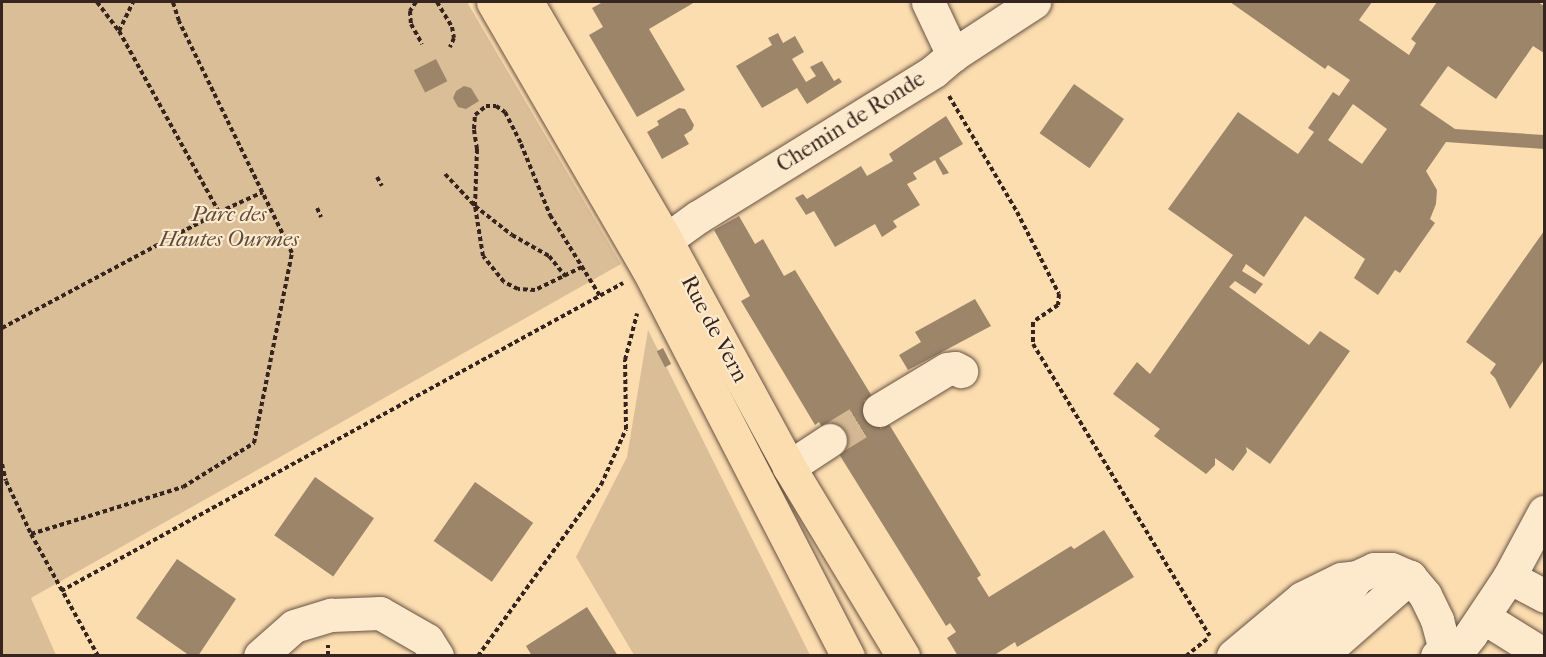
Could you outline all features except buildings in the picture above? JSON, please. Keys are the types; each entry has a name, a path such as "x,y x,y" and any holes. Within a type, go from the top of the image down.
{"main road":[{"name":"Rue de Vern","path":"507,3 666,240 789,467 903,656"},
{"name":"Rue de Vern","path":"507,3 648,269 848,656"}],"street":[{"path":"928,2 944,63"},
{"name":"Chemin de Ronde","path":"666,240 708,211 944,63 1034,2"},
{"path":"879,410 946,369 955,368 961,371"},
{"path":"789,467 830,440"},
{"path":"1463,645 1509,577 1545,512"},
{"path":"1233,656 1302,598 1341,579 1357,577 1374,569 1391,569 1410,577 1425,595 1437,620 1463,645 1545,655"},
{"path":"1277,656 1336,605 1357,577"},
{"path":"1320,656 1410,577"},
{"path":"1509,577 1545,596"},
{"path":"260,656 294,626 331,615 380,613 427,640 437,656"}],"path":[{"path":"97,2 119,31 219,212"},
{"path":"119,31 133,2"},
{"path":"32,534 183,487 254,443 292,253 178,21 173,2"},
{"path":"416,2 410,11 411,24 422,44"},
{"path":"437,2 452,27 454,38 450,47"},
{"path":"944,63 1059,294 1058,305 1033,322 1033,344 1210,636 1186,656"},
{"path":"582,267 535,290 518,289 504,282 483,256 475,206 475,115 486,106 496,106 505,112 521,144 549,215 582,267 600,296"},
{"path":"445,174 475,206 512,235 549,256 566,276"},
{"path":"377,177 382,186"},
{"path":"2,328 219,212 263,192"},
{"path":"317,208 321,217"},
{"path":"61,591 648,269"},
{"path":"478,656 601,485 626,429 625,360 648,269"},
{"path":"2,464 6,481 32,534 98,656"}],"green space":[{"name":"Parc des Hautes Ourmes","path":"2,2 467,2 621,264 31,598 56,655 2,655"},
{"path":"648,330 810,655 634,655 576,557 627,457"}],"tunnel":[{"path":"830,440 879,410"}]}
